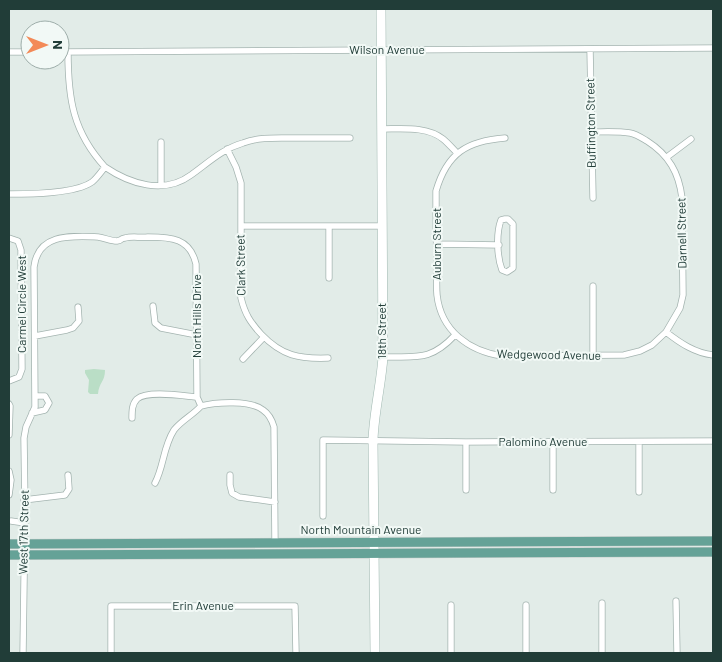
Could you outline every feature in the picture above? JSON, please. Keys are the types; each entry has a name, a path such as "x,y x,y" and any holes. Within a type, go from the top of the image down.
{"main road":[{"name":"18th Street","path":"375,653 372,554 373,440 374,416 383,357 381,9"},
{"name":"North Mountain Avenue","path":"9,544 713,542"},
{"name":"North Mountain Avenue","path":"9,555 713,552"}],"street":[{"name":"Wilson Avenue","path":"70,52 713,48"},
{"name":"Buffington Street","path":"590,49 593,198"},
{"path":"68,70 74,116 85,142 105,167 131,182 161,185 176,182 189,177 227,149 259,138 350,138"},
{"path":"382,129 416,129 431,132 442,138 457,153 485,140 505,138"},
{"name":"Darnell Street","path":"591,132 631,133 654,145 667,157 680,183 682,198 683,295 680,308 666,332"},
{"path":"667,157 691,139"},
{"path":"161,142 161,185"},
{"name":"Clark Street","path":"227,149 241,182 241,298 245,314 275,348 287,354 310,358 328,358"},
{"name":"Auburn Street","path":"456,336 442,316 437,294 436,191 441,177 457,153"},
{"path":"9,194 35,194 74,188 92,182 105,167"},
{"path":"508,219 513,224 513,268 510,272 502,270 499,244 500,224 502,220 508,219"},
{"path":"241,226 381,226"},
{"path":"329,226 329,278"},
{"name":"North Hills Drive","path":"35,372 34,267 37,255 47,242 55,239 98,238 114,241 124,238 166,237 184,244 194,256 196,264 198,397 201,406"},
{"name":"Carmel Circle West","path":"9,238 18,241 21,250 22,350 22,369 18,377 9,381"},
{"path":"436,244 499,244"},
{"path":"593,286 593,355"},
{"path":"153,306 155,323 161,328 197,334"},
{"path":"35,336 73,328 80,321 78,307"},
{"path":"666,332 680,343 696,351 713,355"},
{"name":"Wedgewood Avenue","path":"456,336 476,349 488,354 502,356 624,355 640,351 652,345 666,332"},
{"path":"383,357 426,356 436,353 456,336"},
{"path":"243,359 264,337"},
{"name":"West 17th Street","path":"23,653 24,438 26,427 35,408 35,372"},
{"path":"132,418 132,408 136,400 145,394 198,397"},
{"path":"32,413 45,410 49,403 45,396 35,396"},
{"path":"9,404 9,435"},
{"path":"155,483 161,471 165,449 170,437 184,420 201,406 208,404 246,404 263,410 269,416 274,427 275,543"},
{"name":"Palomino Avenue","path":"323,516 322,440 466,442 713,441"},
{"path":"466,442 466,490"},
{"path":"553,442 553,490"},
{"path":"639,442 639,492"},
{"path":"9,471 11,480 9,495"},
{"path":"24,500 65,495 69,489 68,474"},
{"path":"230,475 232,493 239,497 275,502"},
{"path":"9,520 25,522"},
{"path":"676,601 677,653"},
{"path":"602,603 602,653"},
{"path":"451,604 451,653"},
{"path":"526,605 526,653"},
{"name":"Erin Avenue","path":"111,653 111,606 296,606 296,653"}],"green space":[{"path":"85,370 105,370 105,374 98,394 90,394 88,392 89,380"}]}
